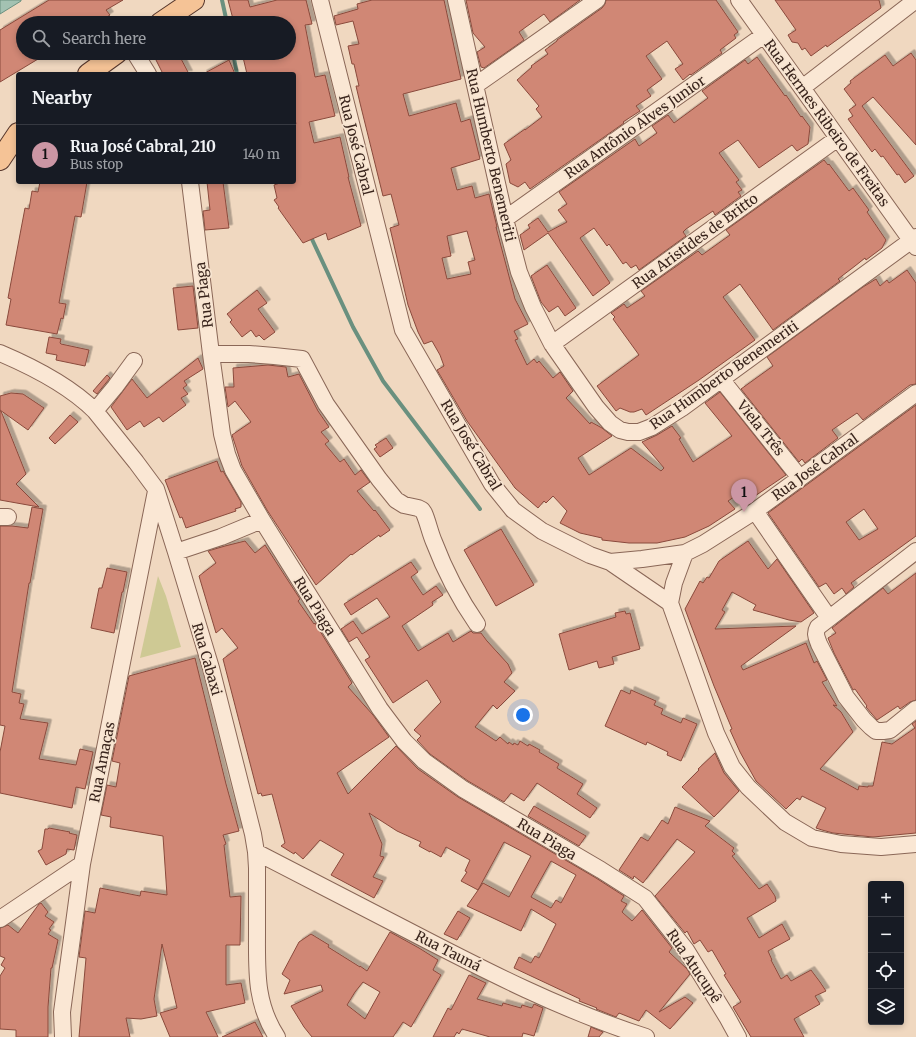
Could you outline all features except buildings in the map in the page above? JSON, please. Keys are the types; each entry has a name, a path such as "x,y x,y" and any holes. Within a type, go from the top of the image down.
{"main road":[{"path":"170,16 194,0"},
{"path":"91,72 107,60"},
{"path":"0,160 16,136"}],"street":[{"name":"Rua José Cabral","path":"320,0 403,330 492,484 513,510 542,531 610,562 685,553 703,544 755,511 916,393"},
{"name":"Rua Humberto Benemeriti","path":"456,0 519,272 533,307 552,344 596,407 610,423 620,430 639,432 652,427 682,408 915,242"},
{"path":"476,86 597,0"},
{"name":"Rua Hermes Ribeiro de Freitas","path":"739,0 915,242"},
{"path":"802,88 916,0"},
{"name":"Rua Antônio Alves Junior","path":"506,219 764,35"},
{"path":"139,60 147,72"},
{"name":"Rua Aristides de Britto","path":"552,344 838,138"},
{"name":"Rua Piaga","path":"190,184 211,354 222,434 227,454 233,470 262,520 380,709 404,741 424,761 463,789 601,870 645,898"},
{"name":"Rua Cabaxi","path":"0,353 51,379 88,404 136,462 156,489 211,668 253,834 256,852 257,977 261,1002 272,1028 278,1037"},
{"path":"211,354 250,354 302,360 326,404 375,474 396,500 404,505 418,508 424,513 433,542 448,575 465,607 477,624"},
{"path":"95,411 115,388 134,361"},
{"name":"Viela Três","path":"721,379 800,478"},
{"name":"Rua Amaças","path":"63,1037 62,1012 82,864 156,489"},
{"path":"755,511 829,618"},
{"path":"176,552 221,537 262,520"},
{"path":"916,551 818,627 816,633 816,636 846,697 871,727 876,730 890,730 916,709"},
{"path":"685,553 674,583 670,603 716,733 732,767 748,787 785,822 812,838 841,844 881,847 916,844"},
{"path":"610,562 670,603"},
{"name":"Rua Tauná","path":"256,852 472,964 555,1002 646,1037"},
{"path":"0,919 82,864"},
{"name":"Rua Atucupê","path":"645,898 686,950 738,1037"}],"shaded area":[{"path":"0,0 21,0 21,1 0,14"},
{"path":"158,576 166,596 181,647 140,658"}],"waterway":[{"path":"222,0 225,16"},
{"path":"234,60 237,72"},
{"path":"310,235 353,327 383,381 480,509"}],"place":[{"name":"Rua José Cabral, 210","path":"744,512"}]}
